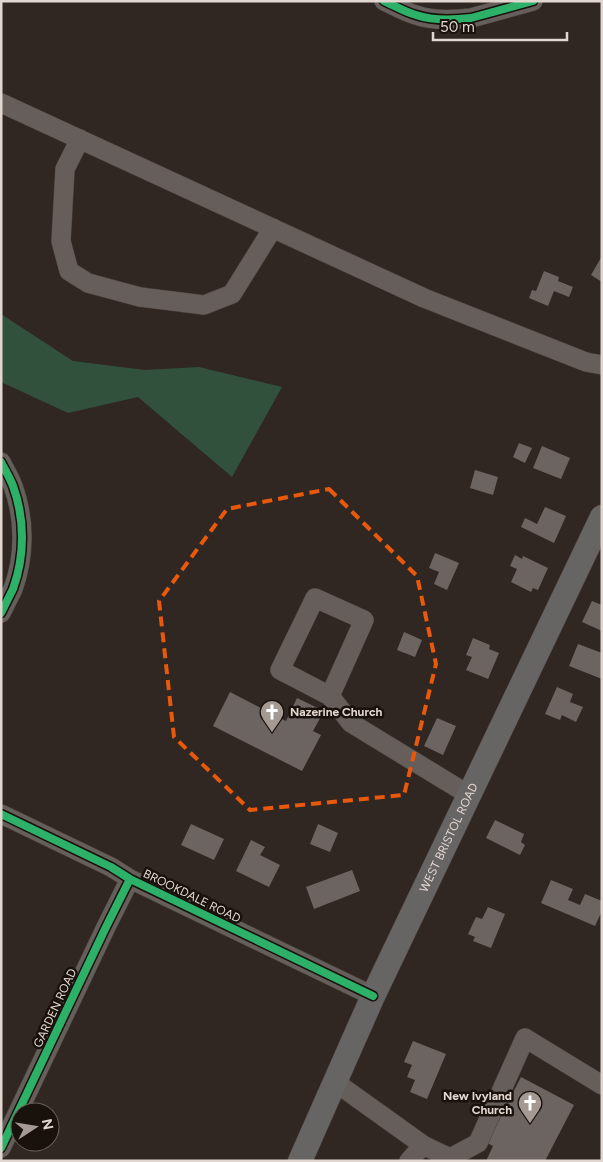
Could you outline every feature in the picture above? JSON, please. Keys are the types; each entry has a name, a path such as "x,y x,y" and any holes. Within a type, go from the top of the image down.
{"main road":[{"name":"WEST BRISTOL ROAD","path":"300,1161 373,996 602,517"}],"street":[{"path":"384,1 416,15 434,19 471,18 532,1"},
{"path":"1,103 424,298 586,362 602,365"},
{"path":"80,139 65,170 61,241 69,271 88,283 140,297 204,305 232,294 273,228"},
{"path":"1,462 13,485 20,512 22,531 21,553 16,578 1,613"},
{"path":"330,696 364,620 315,598 280,670 330,696 351,723 469,795"},
{"name":"BROOKDALE ROAD","path":"1,814 130,879 373,996"},
{"name":"GARDEN ROAD","path":"1,1148 130,879"},
{"path":"335,1082 423,1145 450,1158 478,1143 525,1038 602,1085"},
{"path":"408,1161 423,1145"}],"highlighted area":[{"path":"329,489 417,576 436,664 404,795 250,810 174,737 159,601 227,509"}],"green space":[{"path":"1,314 73,361 145,370 199,367 282,387 232,477 138,397 68,413 1,382"}],"building":[{"path":"602,256 602,282 591,275"},
{"path":"544,271 559,277 558,281 573,287 569,297 554,291 548,306 529,298 532,290 536,291"},
{"path":"519,443 532,448 525,463 513,457"},
{"path":"542,446 570,458 561,479 533,468"},
{"path":"475,470 498,477 493,495 470,488"},
{"path":"545,507 566,516 554,543 521,527 525,518 537,524"},
{"path":"435,553 459,563 447,590 434,584 439,572 429,568"},
{"path":"515,555 522,559 523,556 548,568 538,590 533,588 531,592 511,582 517,569 510,566"},
{"path":"592,601 602,605 602,631 582,622"},
{"path":"404,632 422,640 415,657 397,650"},
{"path":"473,638 490,645 489,649 499,653 488,679 466,670 472,657 466,655"},
{"path":"578,644 602,653 602,679 569,666"},
{"path":"557,687 573,694 570,702 583,707 576,722 562,715 560,720 545,714"},
{"name":"Nazerine Church","path":"230,692 286,721 297,698 324,711 313,731 321,735 302,771 213,726"},
{"path":"437,718 456,726 443,755 424,746"},
{"path":"495,820 524,834 521,842 525,845 520,855 486,838"},
{"path":"191,824 224,839 214,860 181,845"},
{"path":"318,824 338,833 330,852 310,844"},
{"path":"251,840 265,847 260,855 280,865 269,887 236,871"},
{"path":"352,870 360,891 314,909 306,887"},
{"path":"551,880 573,889 568,900 580,905 585,894 602,901 602,911 595,926 541,903"},
{"path":"488,907 505,914 491,948 473,941 475,937 468,934 476,917 482,919"},
{"path":"413,1041 446,1054 427,1099 410,1092 415,1080 407,1077 412,1065 404,1062"},
{"name":"New Ivyland Church","path":"521,1077 574,1105 545,1161 486,1161 493,1146 487,1143"}],"cycle path":[{"path":"384,1 423,17 450,20 471,18 533,1"},
{"path":"1,462 12,483 17,499 22,538 17,576 1,613"},
{"path":"1,814 111,867 130,879 373,996"},
{"path":"1,1148 130,879"}],"place":[{"name":"Nazerine Church","path":"272,733"},
{"name":"New Ivyland Church","path":"530,1124"}]}
